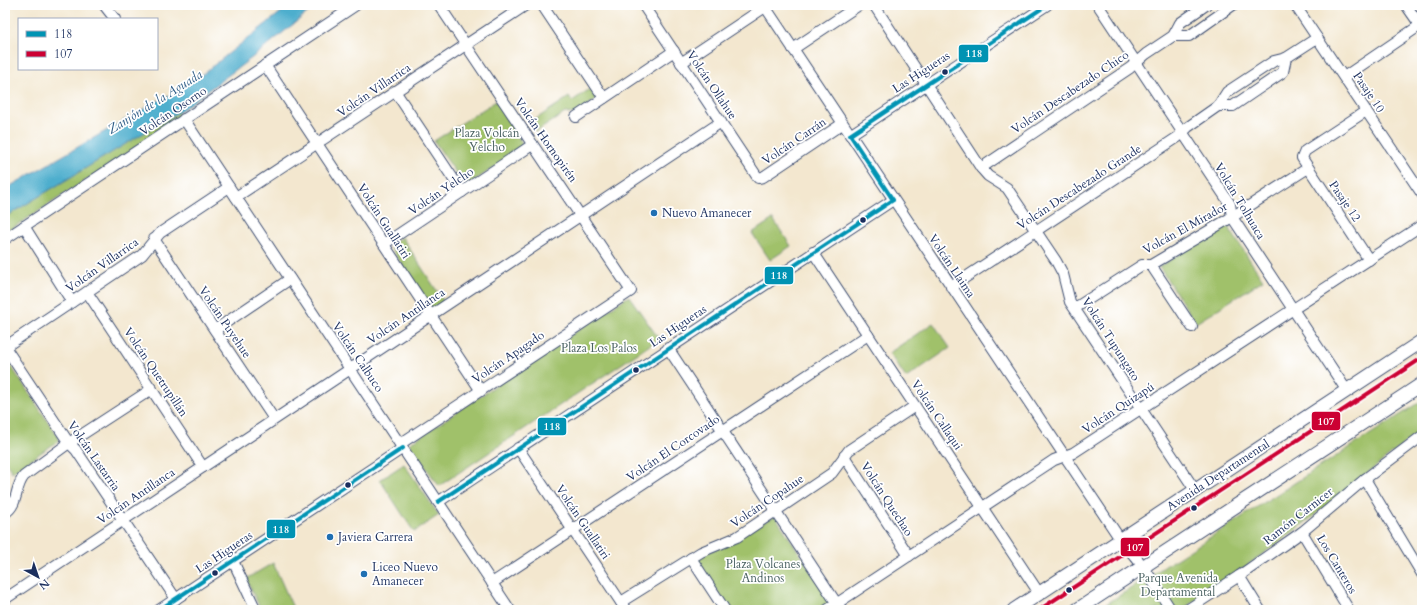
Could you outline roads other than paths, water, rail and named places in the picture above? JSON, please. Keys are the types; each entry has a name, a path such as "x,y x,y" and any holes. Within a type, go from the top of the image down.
{"main road":[{"name":"Avenida Departamental","path":"1014,610 1422,341"},
{"path":"1077,610 1422,384"}],"street":[{"path":"104,5 114,18"},
{"name":"Volcán Osorno","path":"5,238 356,5"},
{"name":"Volcán Hornopirén","path":"439,5 631,290"},
{"name":"Volcán Villarrica","path":"236,197 526,5"},
{"path":"542,5 604,98"},
{"name":"Volcán Ollahue","path":"643,5 759,178"},
{"path":"793,49 859,5"},
{"name":"Volcán Tupungato","path":"874,5 981,168 988,176 1006,188 1060,267 1068,295 1074,308 1195,490"},
{"name":"Las Higueras","path":"850,135 1047,5"},
{"name":"Volcán Tolhuaca","path":"1098,5 1230,204 1232,217 1347,391"},
{"name":"Volcán Descabezado Chico","path":"981,168 1136,63 1173,36 1180,23 1206,5"},
{"name":"Volcán Descabezado Chico","path":"1173,36 1189,36 1233,5"},
{"name":"Pasaje 10","path":"1295,5 1422,194"},
{"path":"1344,78 1421,26 1406,5"},
{"path":"681,62 764,6"},
{"name":"Volcán Llaima","path":"764,6 1120,540 1143,566 1171,610"},
{"name":"Volcán Descabezado Grande","path":"951,287 1183,133 1188,127 1218,106 1227,92 1274,61 1286,58 1317,38"},
{"path":"576,117 674,51"},
{"name":"Volcán Descabezado Grande","path":"1218,106 1233,106 1283,72 1286,58"},
{"name":"Volcán Guallatiri","path":"265,65 481,391"},
{"path":"395,92 462,192"},
{"name":"Pasaje 12","path":"1366,111 1305,151 1302,156 1308,168 1368,260"},
{"name":"Volcán Calbuco","path":"184,119 510,610"},
{"name":"Volcán Antillanca","path":"5,599 721,122"},
{"name":"Volcán Carrán","path":"759,178 842,124"},
{"name":"Volcán Yelcho","path":"384,244 532,145"},
{"name":"Volcán El Mirador","path":"1074,308 1142,265 1151,265 1232,217 1308,168"},
{"name":"Volcán Villarrica","path":"5,347 145,253 160,233 229,187"},
{"name":"Las Higueras","path":"438,502 893,200"},
{"name":"Volcán Quizapú","path":"827,610 839,607 909,556 1054,460 1073,453 1422,225"},
{"path":"24,226 72,302"},
{"name":"Volcán Puyehue","path":"154,239 274,419"},
{"name":"Volcán Callaqui","path":"813,252 1039,593"},
{"path":"1151,265 1192,327"},
{"path":"214,330 290,279"},
{"name":"Volcán Apagado","path":"401,446 631,290"},
{"name":"Volcán Quetrupillán","path":"87,292 203,467"},
{"name":"Volcán El Corcovado","path":"492,584 868,335"},
{"name":"Volcán Lastarria","path":"5,347 176,599"},
{"path":"668,348 839,607"},
{"path":"5,513 14,504 20,482 24,476 69,443 152,389"},
{"name":"Volcán Copahue","path":"624,606 691,558 701,552 737,537 832,473 849,450 916,406"},
{"name":"Ramón Carnicer","path":"1187,610 1302,532 1365,479 1422,436"},
{"name":"Las Higueras","path":"160,610 401,446"},
{"name":"Volcán Guallatiri","path":"518,448 624,606"},
{"name":"Volcán Quechao","path":"844,456 909,556"},
{"path":"1365,479 1422,574"},
{"name":"Los Canteros","path":"1302,532 1349,610"},
{"path":"691,558 726,610"},
{"path":"232,561 256,610"},
{"path":"1239,576 1260,610"}],"water":[{"path":"290,5 317,5 253,57 180,111 5,217 5,189 163,98 170,96 195,80"}],"place":[{"name":"Nuevo Amanecer","path":"654,213"},
{"name":"Javiera Carrera","path":"330,537"},
{"name":"Liceo Nuevo Amanecer","path":"364,574"}],"water label":[{"name":"Zanjón de la Aguada","path":"155,102"}],"park label":[{"name":"Plaza Volcán Yelcho","path":"487,140"},
{"name":"Plaza Los Palos","path":"599,348"},
{"name":"Plaza Volcanes Andinos","path":"763,571"},
{"name":"Parque Avenida Departamental","path":"1178,585"}]}
